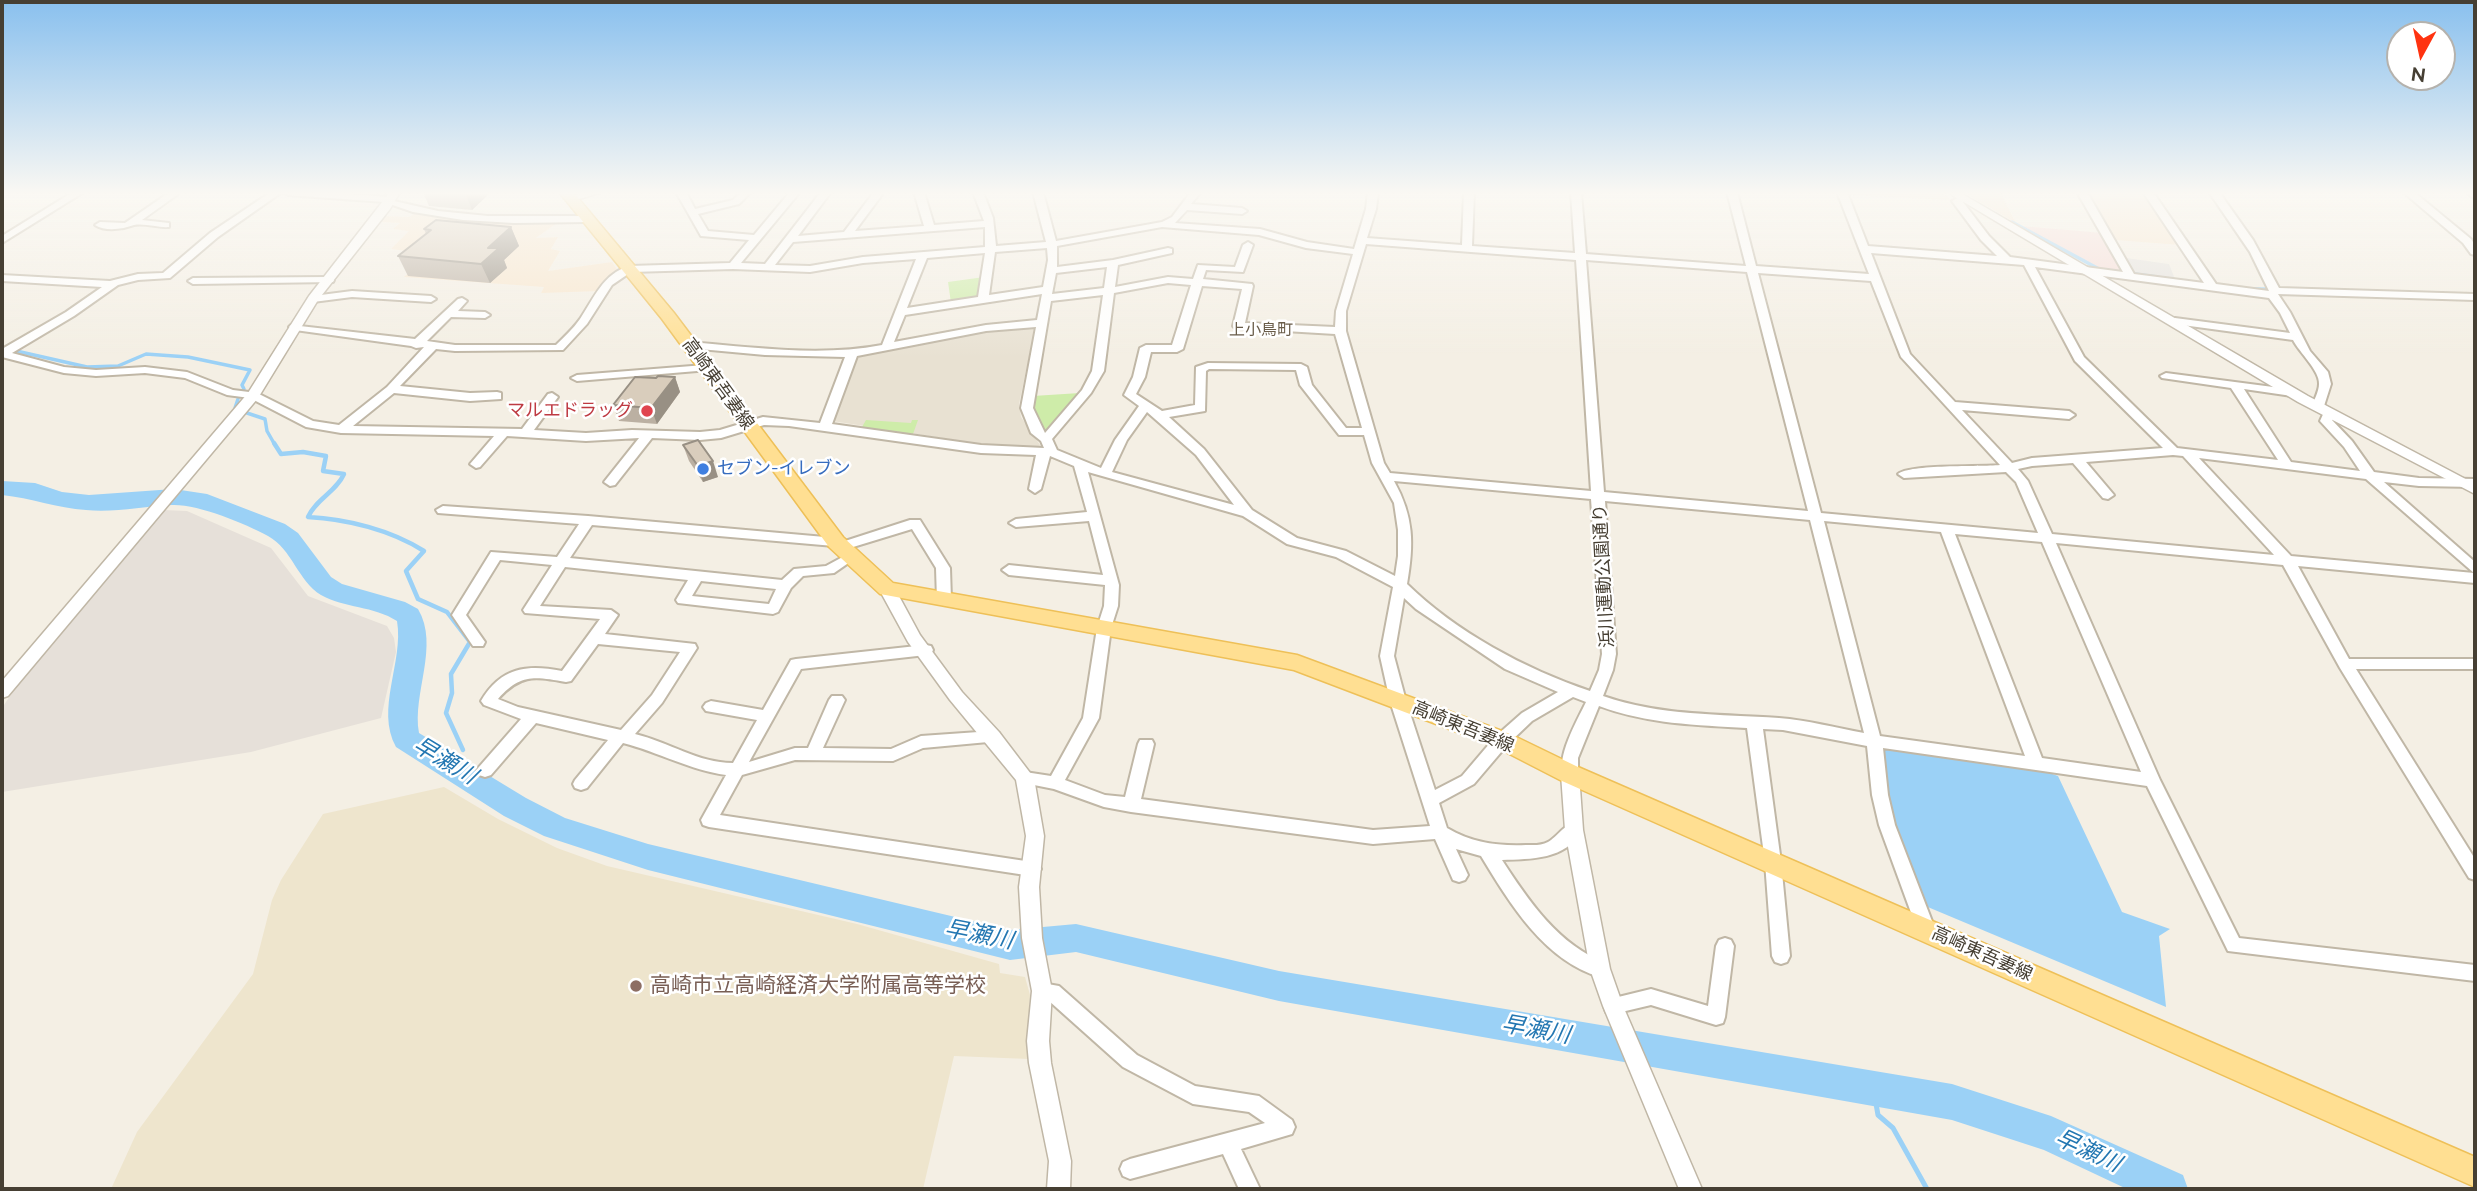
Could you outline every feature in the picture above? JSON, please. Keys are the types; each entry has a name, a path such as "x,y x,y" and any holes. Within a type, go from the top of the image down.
{"main road":[{"name":"高崎東吾妻線","path":"612,248 689,345 842,549 887,589 1297,663 1502,740 1570,774 2475,1172"}],"street":[{"path":"2,278 112,284 138,277 166,276 199,248"},
{"path":"2,692 253,395 313,299 354,248"},
{"path":"733,266 750,248"},
{"path":"769,266 785,248"},
{"path":"295,327 416,345 559,348 585,320 592,305 617,273 629,269 769,266 810,269 863,260 1022,248"},
{"path":"1047,448 1037,433 1027,408 1051,271 1052,248"},
{"path":"1247,248 1239,270 1202,267 1177,349 1146,348 1139,377 1130,395 1160,415 1200,452 1248,513"},
{"path":"1359,248 1341,311 1340,331 1368,431 1385,476 1400,503 1405,530 1405,556 1387,656 1398,701 1440,832 1459,875"},
{"path":"1444,248 1875,278"},
{"name":"浜川運動公園通り","path":"1580,248 1609,654 1606,670 1570,758 1574,830 1600,969 1623,1031 1691,1189"},
{"path":"1746,248 1874,741 1880,795 1887,825 1926,929"},
{"path":"1995,248 2007,260"},
{"path":"2049,248 2323,410 2468,483 2475,490"},
{"path":"2114,248 2130,275"},
{"path":"2186,248 2213,288"},
{"path":"2253,248 2266,268 2274,293 2298,337 2322,372 2326,421 2348,444 2370,476 2475,569"},
{"path":"2475,297 2274,293 2213,288 2027,262 1864,249 1905,355 2022,481 2152,780 2234,945 2475,974"},
{"path":"984,300 993,250"},
{"path":"1051,271 1113,263 1168,251"},
{"path":"887,346 922,257"},
{"path":"2027,262 2079,359 2180,452 2288,561 2345,664 2475,873"},
{"path":"1035,489 1047,448 1098,371 1113,263"},
{"path":"193,281 329,280"},
{"path":"900,312 984,300 1110,291 1167,280 1197,281 1248,286 1239,326 1340,331"},
{"path":"112,284 69,314 2,354 75,371 96,373 145,370 187,375 230,393 253,395 310,424 341,429 586,437 649,434 699,436 748,427 763,421 825,426 981,449 1047,448 1105,474 1248,513 1292,541 1340,554 1399,584 1421,606 1510,665 1623,709 1663,717 1755,721 1874,741 2152,780"},
{"path":"313,299 352,294 431,299"},
{"path":"416,345 463,300"},
{"path":"449,313 485,315"},
{"path":"2175,321 2298,337"},
{"path":"689,345 765,352 852,354 986,328 1041,323"},
{"path":"341,429 391,389 432,346"},
{"path":"825,426 852,354"},
{"path":"1160,415 1201,408 1200,369 1208,366 1301,368 1306,385 1343,432 1368,431"},
{"path":"577,378 705,368"},
{"path":"2166,376 2292,392"},
{"path":"2235,385 2287,465"},
{"path":"391,389 470,397 498,396"},
{"path":"524,433 552,397"},
{"path":"1105,474 1121,440 1146,405"},
{"path":"1951,405 2069,415"},
{"path":"475,464 503,433"},
{"path":"610,482 649,434"},
{"path":"1905,474 1932,470 2012,469 2032,462 2180,452 2370,476 2468,483"},
{"path":"2076,458 2108,495"},
{"path":"1055,783 1091,718 1104,628 1111,606 1111,581 1080,465"},
{"path":"1385,476 2475,578"},
{"path":"443,510 588,520 842,549 915,523 943,568 944,600"},
{"path":"1016,523 1094,516"},
{"path":"588,520 559,561 530,610 611,615 566,677 528,671 504,684 492,694 489,701 533,716 622,737 701,765 737,769 748,769 784,756 893,755 921,742 993,737"},
{"path":"1945,527 2036,764"},
{"path":"698,575 683,600 773,609 785,585 799,572 829,570 842,549"},
{"path":"478,642 459,615 496,555 785,585"},
{"path":"1009,570 1111,581"},
{"path":"887,589 914,638 926,650 956,696 1025,778 1035,836 1029,887 1033,946 1042,991 1038,1041 1060,1161 1059,1189"},
{"path":"581,783 657,699 690,648 594,638"},
{"path":"926,650 796,664 709,820 1032,869"},
{"path":"2345,664 2475,664"},
{"path":"1431,799 1468,780 1502,740 1527,717 1572,691"},
{"path":"813,754 837,700"},
{"path":"711,708 767,716"},
{"path":"485,771 533,716"},
{"path":"1755,721 1773,862 1781,956"},
{"path":"1131,806 1146,744"},
{"path":"1025,778 1055,783 1104,801 1131,806 1373,837 1440,832 1458,843 1487,851 1521,854 1539,852 1554,847 1574,830"},
{"path":"1487,851 1526,912 1540,928 1562,947 1593,968 1600,969"},
{"path":"1613,1006 1651,997 1716,1017 1725,946"},
{"path":"1042,991 1052,992 1109,1045 1141,1068 1193,1095 1252,1103 1285,1127 1129,1169"},
{"path":"1228,1143 1250,1189"}],"shaded area":[{"path":"552,248 560,251 548,271 612,262 618,271 600,291 541,293 544,287 404,277 431,254 391,249"},
{"path":"2060,248 2111,248 2125,271 2096,268"},
{"path":"2126,258 2169,264 2175,279 2135,273"},
{"path":"1031,326 1035,328 1019,404 1021,417 1040,445 1038,448 1001,447 832,421 855,359 859,357 943,338"},
{"path":"163,510 187,511 271,548 308,596 387,626 394,638 396,652 381,718 251,752 2,792 2,708 30,666"},
{"name":"高崎市立高崎経済大学附属高等学校","path":"444,787 498,819 557,848 607,866 857,924 999,964 1000,973 1025,977 1030,995 1027,1043 1029,1059 954,1056 923,1189 111,1189 137,1132 253,974 272,900 281,880 323,814"}],"green space":[{"path":"984,277 980,297 951,303 948,282"},
{"path":"1080,393 1048,431 1042,431 1031,405 1033,396"},
{"path":"866,420 911,423 912,420 918,420 913,434 862,427"}],"water":[{"path":"1886,746 2030,766 2058,776 2122,912 2170,929 2159,936 2166,1007 1923,905 1892,827 1881,748"}],"building":[{"path":"409,248 499,248 481,264 398,256"},
{"path":"635,377 675,377 651,408 613,405"},
{"path":"698,440 713,461 698,466 683,445"}],"waterway":[{"path":"2059,248 2099,269"},
{"path":"2135,274 2157,277"},
{"path":"2249,289 2270,289"},
{"path":"12,350 87,367 118,366 146,354 188,357 250,370 242,385 244,389"},
{"path":"235,408 238,399"},
{"path":"247,413 265,419 267,431 275,445"},
{"path":"274,443 281,454 303,452 326,456 323,471 344,474 308,517 368,527 397,537 424,551 406,571 418,599 447,612 470,642 451,674 452,693 446,713 463,750"},
{"name":"早瀬川","path":"2,488 35,491 59,499 89,503 174,497 198,499 276,530 289,539 322,583 333,590 396,608 409,616 413,649 403,707 406,739 515,807 555,827 648,857 1010,945 1076,938 1279,986 1952,1102 2051,1134 2169,1189"},
{"path":"453,769 461,762"},
{"path":"1873,1087 1878,1115 1893,1128 1927,1189"}],"place":[{"name":"マルエドラッグ","path":"647,411"},
{"name":"セブン-イレブン","path":"703,469"},
{"name":"高崎市立高崎経済大学附属高等学校","path":"636,986"}],"district":[{"name":"上小鳥町","path":"1261,330"}]}
